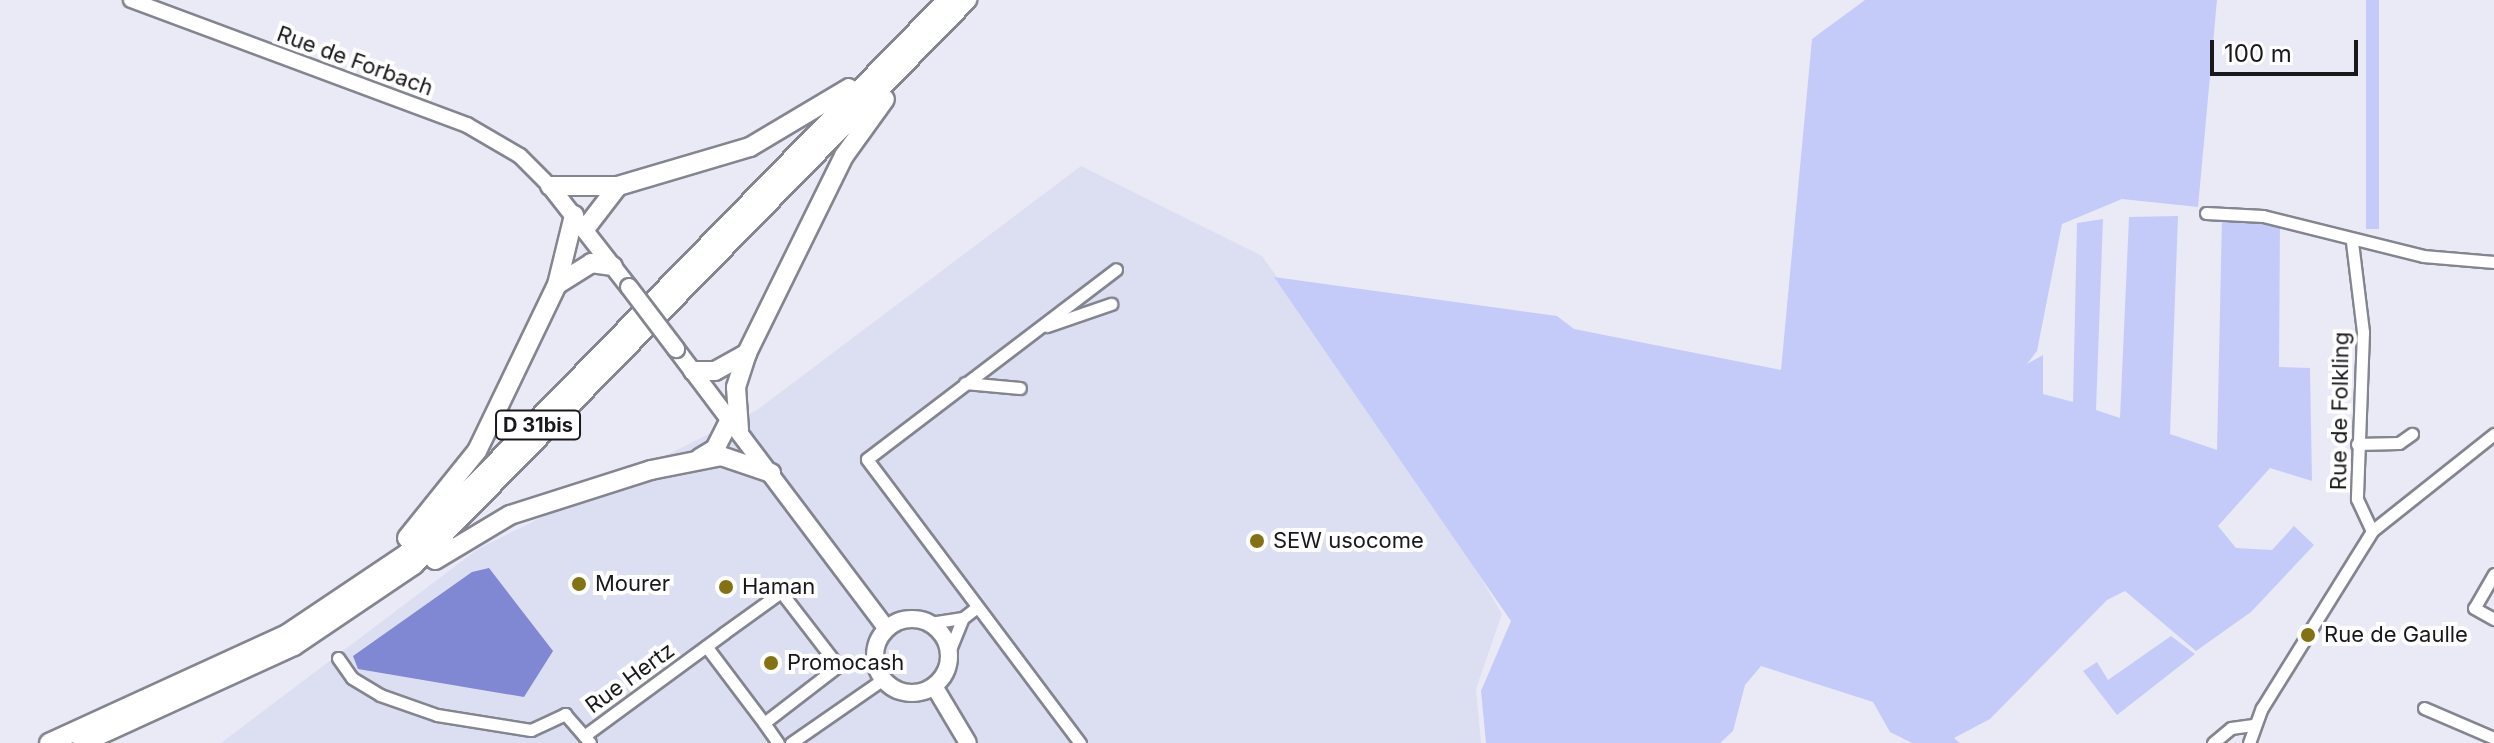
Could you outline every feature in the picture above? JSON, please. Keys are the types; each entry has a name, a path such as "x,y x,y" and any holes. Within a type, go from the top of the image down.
{"highway":[{"name":"D 31bis","path":"49,743 334,615 456,509 947,0"},
{"path":"334,615 510,515 700,458 715,449 734,424 736,387 747,353 844,156 968,0"},
{"name":"D 31bis","path":"82,743 248,670 334,615 466,518 968,0"},
{"path":"550,186 618,186 796,126 916,33"},
{"path":"334,615 422,524 469,463 557,285 580,222 618,186"},
{"path":"557,285 591,263 613,266"},
{"path":"693,371 715,371 747,353"},
{"path":"700,458 737,458 771,473"}],"main road":[{"path":"550,186 734,424 886,628"},
{"path":"901,620 930,623 949,652 934,686 905,694 882,680 874,653 886,628 901,620"},
{"path":"934,686 968,743"}],"street":[{"name":"Rue de Forbach","path":"131,0 467,125 520,156 550,186"},
{"path":"2206,213 2263,216 2352,242 2494,262"},
{"name":"Rue de Folkling","path":"2352,242 2363,332 2357,499 2372,531"},
{"path":"1080,743 867,459 1116,269"},
{"path":"1037,330 1111,304"},
{"path":"965,383 1020,388"},
{"path":"2357,444 2399,443 2412,434"},
{"path":"2249,743 2253,725 2372,531 2494,434"},
{"path":"2494,574 2474,608 2494,619"},
{"name":"Rue Hertz","path":"587,739 706,646 781,592 838,666 764,723 706,646"},
{"path":"949,652 963,618 977,607"},
{"path":"930,623 963,618"},
{"path":"338,658 352,678 380,695 437,715 531,730 565,714 587,739"},
{"path":"791,743 882,680"},
{"path":"2424,708 2494,738"},
{"path":"764,723 778,743"},
{"path":"2213,743 2231,728 2253,725"}],"shaded area":[{"path":"1865,0 2217,0 2198,207 2122,199 2062,224 2037,351 2027,364 2043,355 2043,394 2073,402 2077,223 2103,219 2096,410 2120,418 2129,217 2178,216 2170,434 2217,450 2222,217 2280,223 2279,367 2310,368 2312,481 2270,468 2218,526 2236,548 2272,550 2294,526 2314,545 2251,612 2196,651 2125,591 2107,600 1990,719 1954,738 1960,743 1912,743 1890,732 1873,702 1761,666 1745,685 1733,731 1720,743 1486,743 1481,691 1511,621 1274,277 1557,316 1574,329 1781,370 1812,39"},
{"path":"2366,0 2379,0 2379,229 2366,229"},
{"path":"1081,166 1262,256 1443,513 1502,614 1476,689 1481,743 221,743 478,549 757,410"},
{"path":"2171,636 2195,654 2117,715 2083,671 2097,662 2108,680"}],"water":[{"path":"489,568 553,651 524,697 358,669 353,656 472,572"}],"place":[{"name":"SEW usocome","path":"1257,541"},
{"name":"Mourer","path":"579,584"},
{"name":"Haman","path":"726,587"},
{"name":"Rue de Gaulle","path":"2308,635"},
{"name":"Promocash","path":"771,663"}]}
